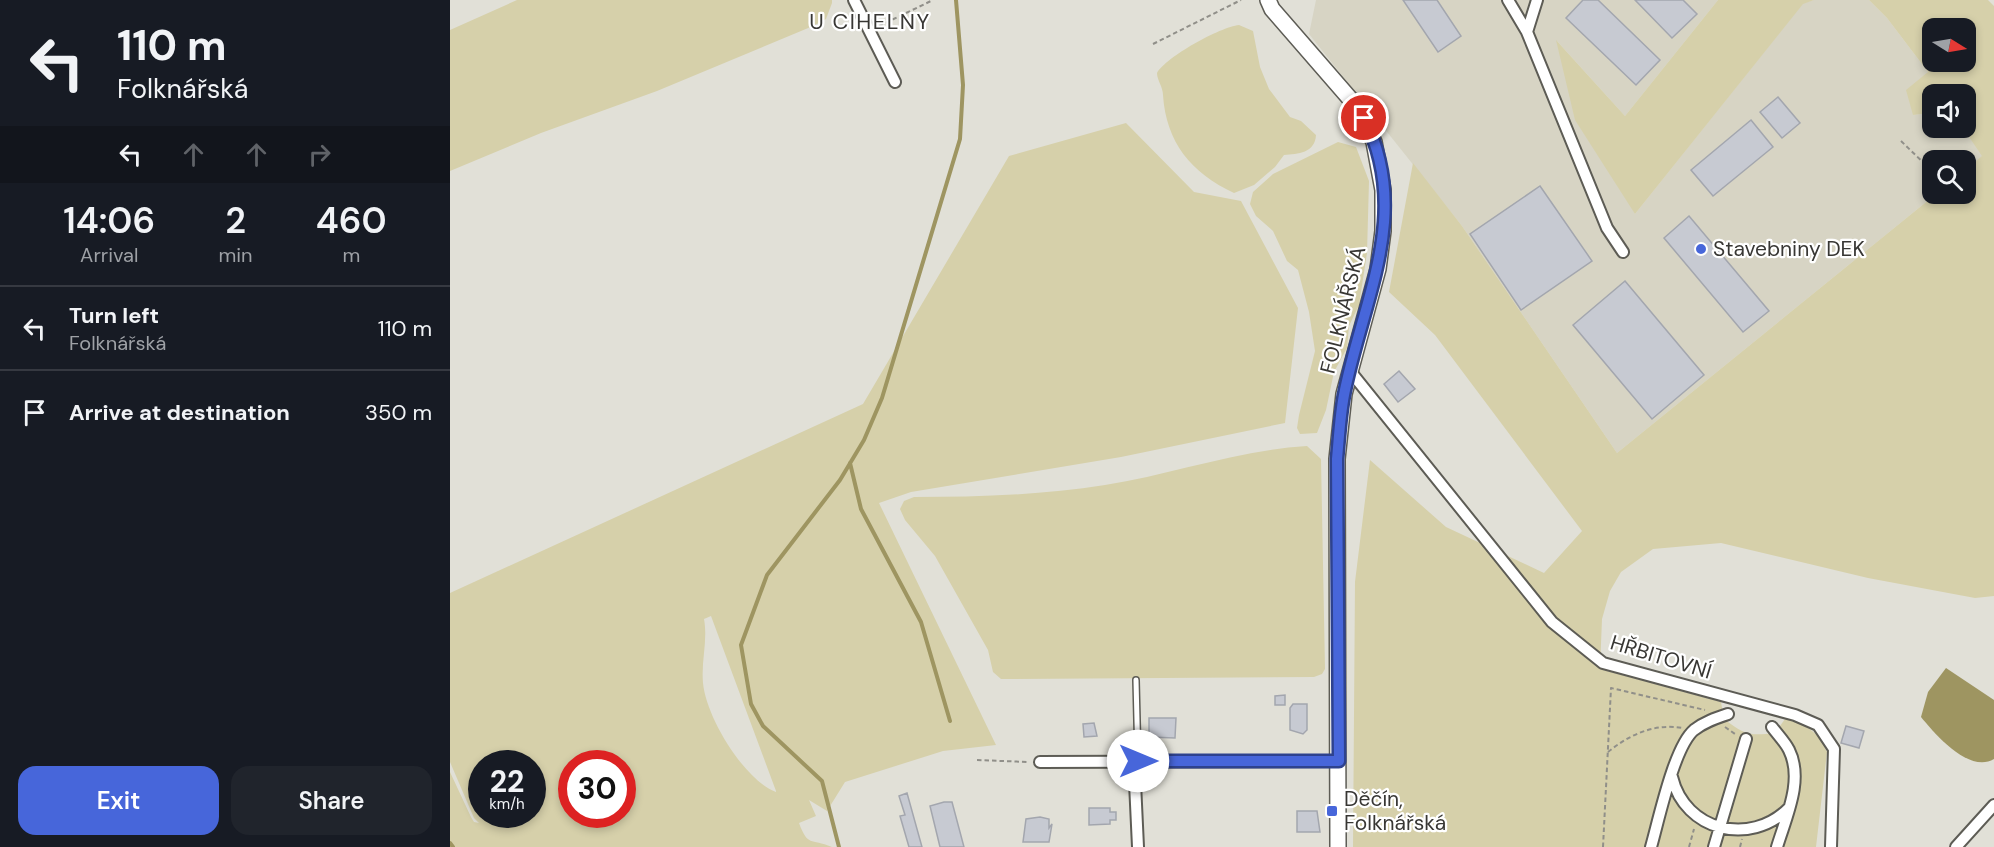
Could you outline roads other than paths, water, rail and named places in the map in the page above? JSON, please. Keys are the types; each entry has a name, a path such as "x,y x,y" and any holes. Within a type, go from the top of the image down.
{"street":[{"path":"854,0 895,82"},
{"name":"FOLKNÁŘSKÁ","path":"1268,0 1272,9 1358,108 1369,128 1378,156 1383,190 1381,250 1374,288 1350,371 1341,417 1337,459 1338,847"},
{"path":"1508,0 1527,32 1607,228 1623,252"},
{"path":"1527,32 1537,0"},
{"name":"HŘBITOVNÍ","path":"1350,371 1552,622 1603,663 1795,715 1818,725 1834,749 1831,847"},
{"path":"1651,847 1672,776 1686,739 1694,730 1728,714"},
{"path":"1772,727 1789,749 1795,765 1796,779 1778,847"},
{"path":"1714,847 1746,739"},
{"path":"1136,761 1138,847"},
{"path":"1040,762 1339,761"},
{"path":"1672,776 1681,799 1698,817 1720,828 1740,831 1757,828 1772,822 1789,808"},
{"path":"1956,847 1994,805"}],"lane":[{"path":"1136,680 1136,761"}],"waterway":[{"path":"839,847 822,781 763,726 751,704 741,645 767,575 840,480 864,440 882,398 960,139 963,85 956,0"},
{"path":"850,463 861,509 921,622 950,721"},
{"path":"450,843 453,847"}],"place":[{"name":"Stavebniny DEK","path":"1701,249"},
{"name":"Děčín, Folknářská","path":"1332,811"}],"district":[{"name":"U CIHELNY","path":"870,21"}]}
